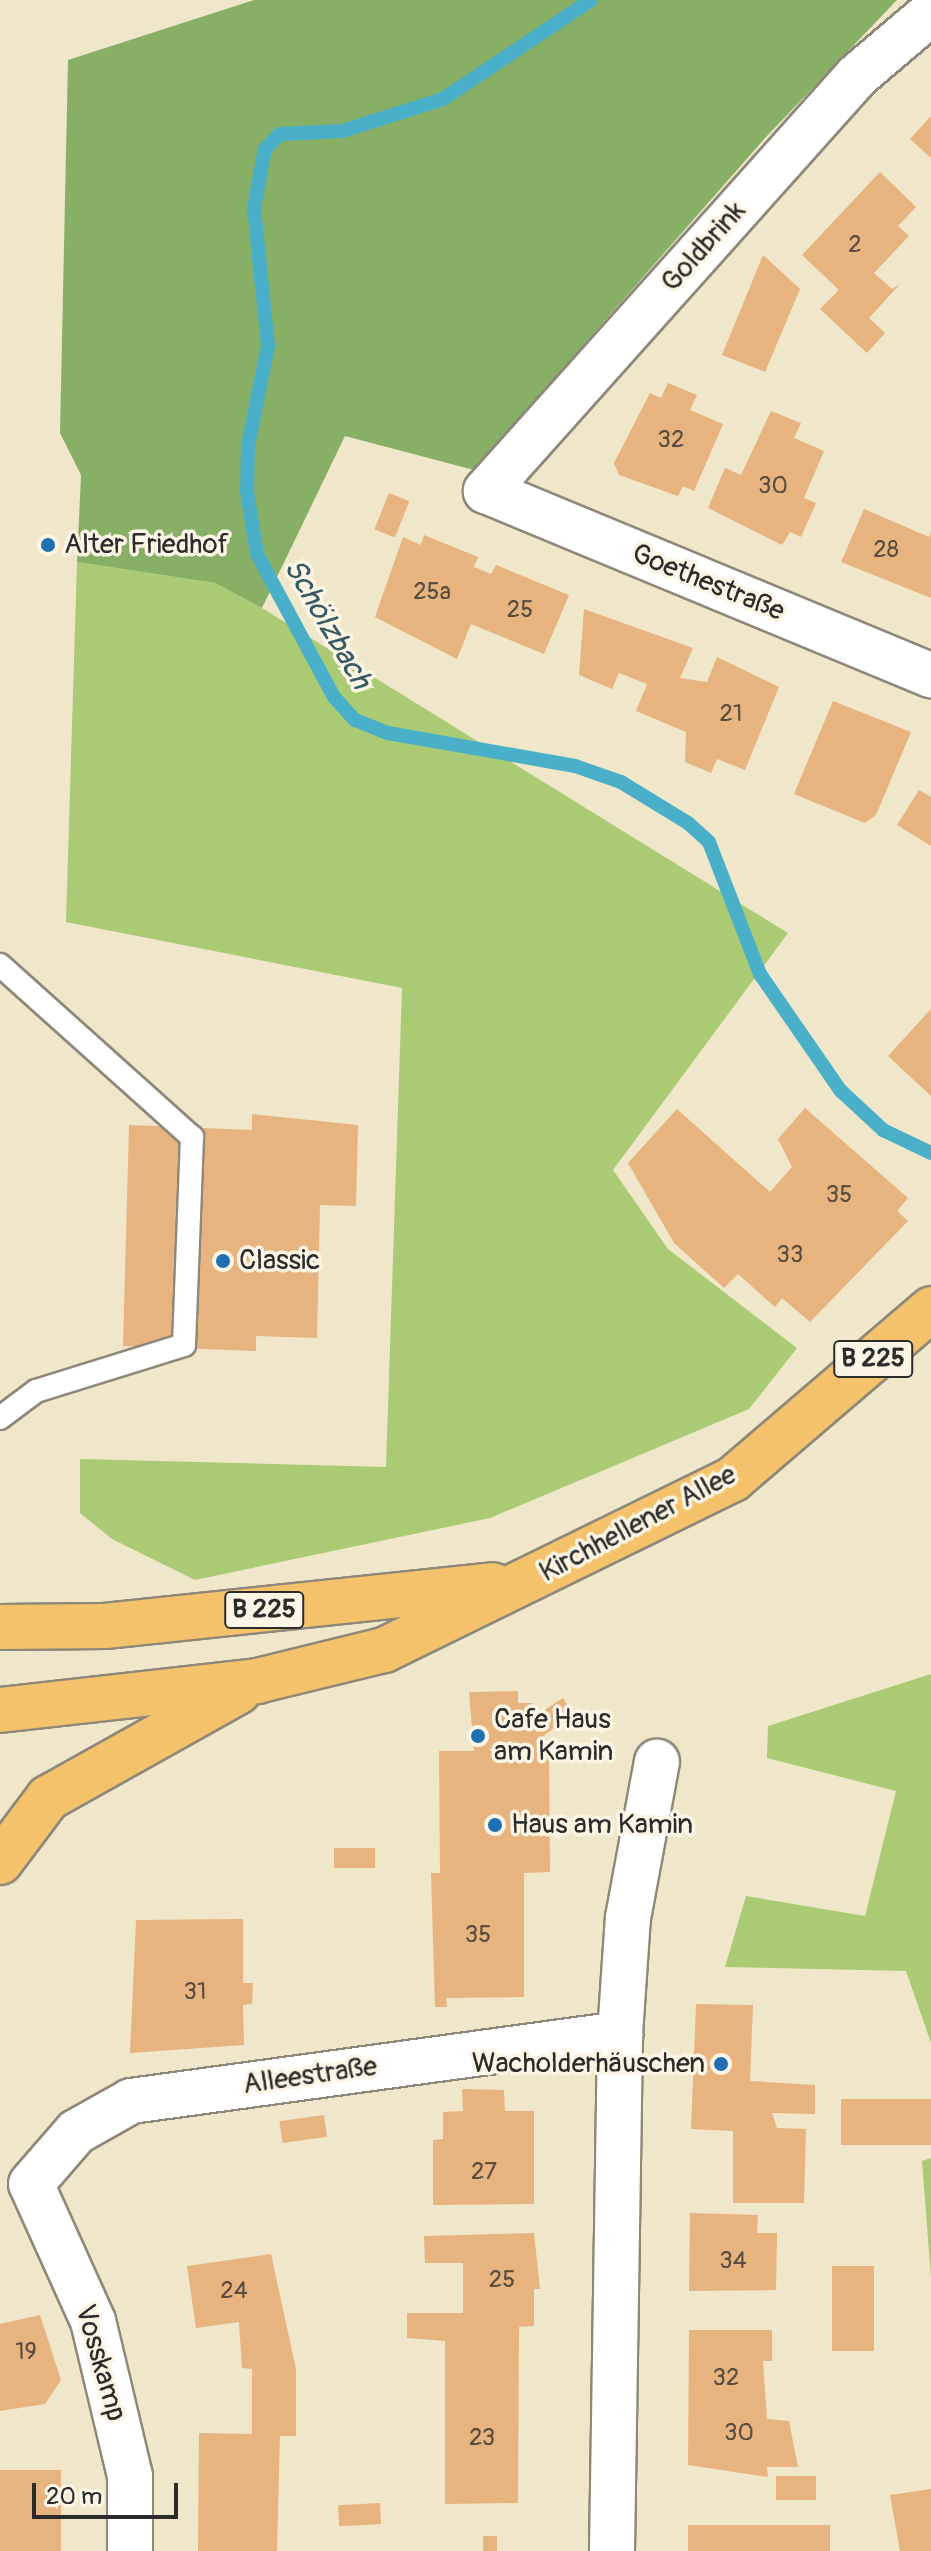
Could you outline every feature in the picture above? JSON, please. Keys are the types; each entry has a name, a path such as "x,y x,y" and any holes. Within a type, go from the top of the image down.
{"main road":[{"name":"Kirchhellener Allee","path":"257,1681 384,1650 733,1479 931,1309"},
{"name":"Kirchhellener Allee","path":"0,1627 105,1626 527,1581"},
{"path":"0,1710 257,1681"},
{"name":"B 225","path":"0,1862 48,1798 257,1681"}],"street":[{"name":"Goldbrink","path":"486,491 857,76 931,13"},
{"name":"Goethestraße","path":"486,491 931,675"},
{"path":"612,2551 620,2034 628,1918 657,1762"},
{"name":"Alleestraße","path":"31,2184 76,2132 131,2101 620,2034"},
{"name":"Vosskamp","path":"31,2184 93,2321 130,2476 130,2551"}],"lane":[{"path":"0,965 192,1137 184,1345 36,1391 0,1418"}],"green space":[{"path":"254,0 897,0 765,138 474,470 345,436 262,608 215,583 77,562 81,475 60,433 68,60"},
{"path":"77,562 215,583 262,608 788,933 613,1170 668,1249 797,1348 749,1409 490,1518 195,1580 112,1539 80,1513 80,1459 386,1467 402,988 66,922"},
{"path":"931,1674 931,2043 906,1971 725,1967 746,1896 865,1916 896,1791 767,1758 768,1726"},
{"path":"931,2158 931,2278 922,2161"}],"building":[{"path":"931,116 931,158 910,139"},
{"path":"880,172 916,207 898,226 909,236 874,273 892,289 900,284 869,318 885,333 867,353 820,309 839,290 802,255"},
{"path":"763,255 800,289 765,372 722,355"},
{"path":"668,383 697,395 690,410 723,424 694,491 683,486 678,496 619,475 614,463 650,393 661,398"},
{"path":"771,411 801,423 794,438 824,451 804,498 816,503 801,537 790,532 782,545 708,508 725,468 741,475"},
{"path":"389,493 409,501 395,537 374,529"},
{"path":"864,509 929,537 931,532 931,598 841,562"},
{"path":"424,535 478,557 474,567 491,574 496,565 569,595 544,654 471,624 457,659 375,617 403,537 421,545"},
{"path":"584,609 693,648 680,678 707,682 717,657 779,687 745,770 717,759 711,773 685,762 686,732 636,711 647,684 619,673 612,689 579,675"},
{"path":"833,701 911,732 876,815 865,823 794,794"},
{"path":"919,790 931,797 931,846 897,825"},
{"path":"931,1009 931,1096 888,1056"},
{"path":"805,1108 908,1198 897,1211 908,1221 810,1322 782,1298 775,1307 738,1274 724,1288 674,1243 628,1163 677,1109 770,1192 792,1167 778,1139"},
{"path":"252,1114 358,1125 356,1206 320,1205 317,1338 256,1336 256,1351 123,1346 129,1125 252,1130"},
{"path":"518,1691 518,1703 532,1703 538,1714 563,1698 573,1714 538,1740 538,1753 549,1752 550,1872 524,1873 524,1997 446,1998 447,2007 435,2007 431,1873 440,1873 439,1751 474,1751 469,1692"},
{"path":"334,1848 375,1848 375,1868 334,1868"},
{"path":"243,1919 243,1983 253,1983 252,2004 243,2005 244,2045 130,2053 136,1920"},
{"name":"Wacholderhäuschen","path":"696,2004 753,2005 750,2081 815,2085 815,2114 772,2113 777,2128 806,2129 804,2203 733,2203 733,2131 691,2129"},
{"path":"462,2089 504,2090 505,2111 534,2111 534,2204 433,2205 433,2140 443,2139 443,2112 463,2111"},
{"path":"841,2099 931,2099 931,2145 841,2145"},
{"path":"324,2115 327,2137 282,2143 279,2121"},
{"path":"690,2213 758,2215 757,2233 777,2233 776,2290 689,2291"},
{"path":"534,2233 540,2289 534,2289 534,2326 519,2327 518,2503 445,2504 445,2341 407,2338 407,2313 463,2313 463,2263 425,2263 424,2236"},
{"path":"271,2254 296,2369 296,2436 280,2436 277,2551 198,2551 199,2433 252,2434 252,2369 242,2368 239,2322 196,2328 187,2266"},
{"path":"832,2266 874,2266 874,2351 832,2351"},
{"path":"40,2315 61,2380 45,2404 0,2411 0,2324"},
{"path":"689,2330 772,2330 772,2361 763,2361 767,2419 789,2421 798,2467 767,2467 768,2477 688,2465"},
{"path":"0,2470 61,2470 61,2551 0,2551"},
{"path":"776,2476 816,2476 816,2500 776,2500"},
{"path":"931,2489 931,2551 900,2551 890,2495"},
{"path":"380,2503 381,2524 339,2526 338,2505"},
{"path":"688,2525 830,2525 830,2551 688,2551"},
{"path":"483,2536 497,2536 497,2551 483,2551"}],"waterway":[{"name":"Schölzbach","path":"591,0 443,99 343,131 280,134 265,149 254,208 268,346 248,445 247,492 257,554 334,697 355,720 388,733 575,766 621,782 688,823 709,842 760,974 840,1090 883,1130 931,1153"}],"place":[{"name":"Alter Friedhof","path":"48,545"},
{"name":"Classic","path":"223,1261"},
{"name":"Cafe Haus am Kamin","path":"478,1736"},
{"name":"Haus am Kamin","path":"495,1825"},
{"name":"Wacholderhäuschen","path":"721,2064"}]}
